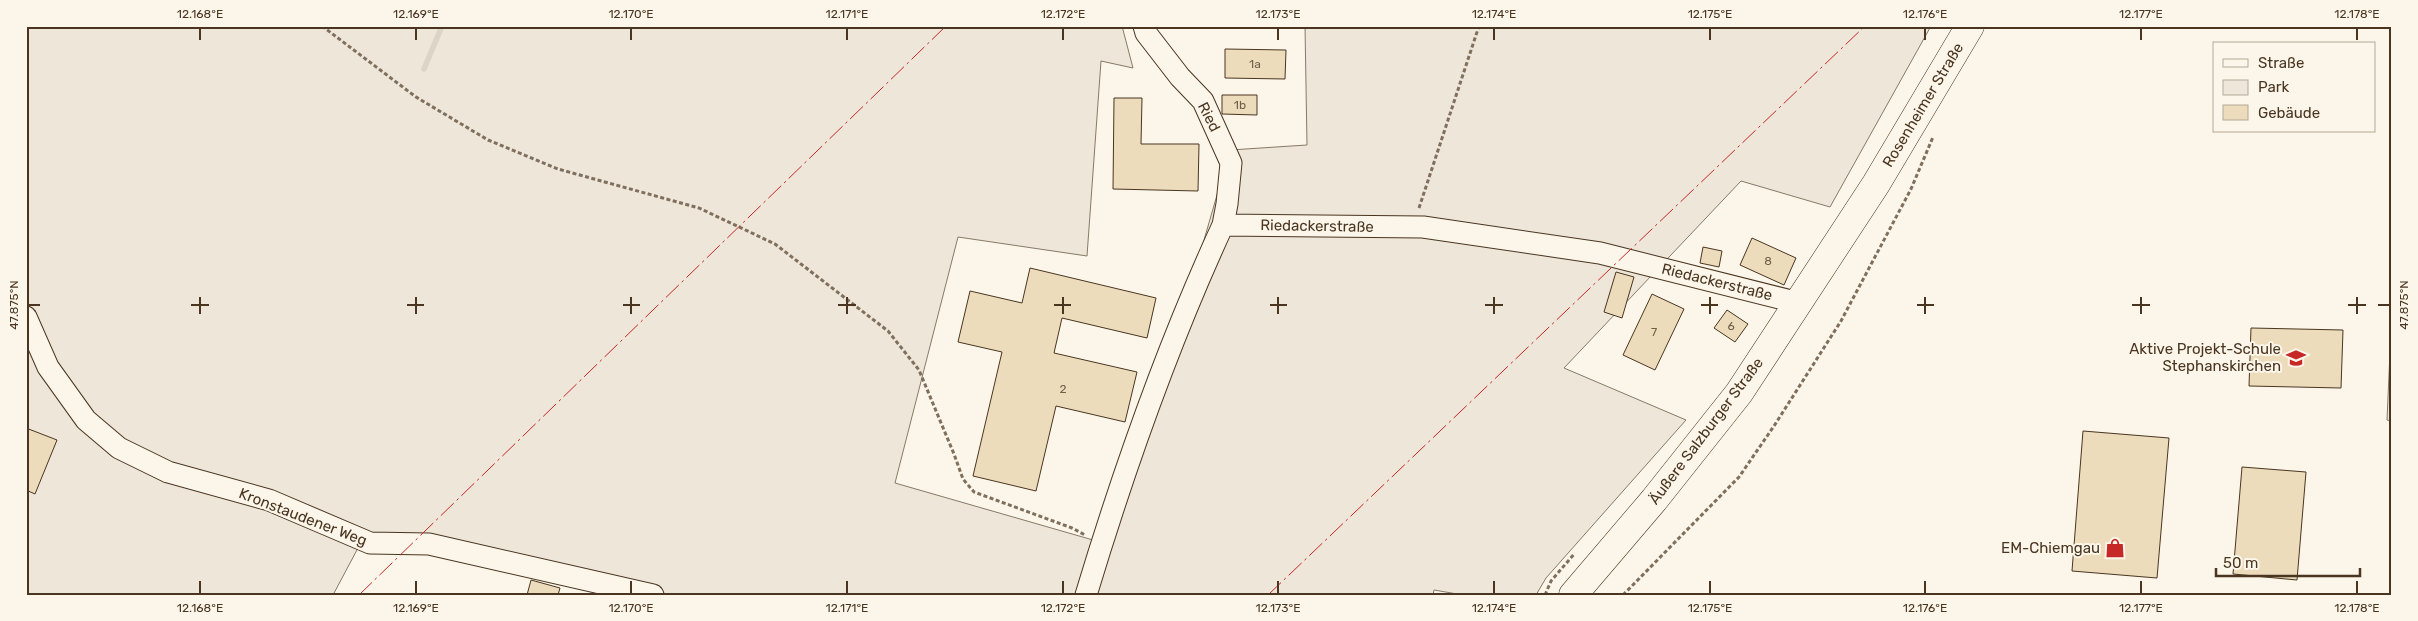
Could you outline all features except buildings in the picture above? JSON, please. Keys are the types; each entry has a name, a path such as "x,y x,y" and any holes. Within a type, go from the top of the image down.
{"main road":[{"name":"Rosenheimer Straße","path":"1876,184 1970,26"},
{"name":"Äußere Salzburger Straße","path":"1573,595 1654,500 1739,393 1876,184"}],"street":[{"name":"Ried","path":"1144,26 1146,33 1180,78 1203,101 1231,163 1228,204 1223,225"},
{"path":"1086,595 1153,392 1194,286 1223,225"},
{"name":"Riedackerstraße","path":"1223,225 1412,227 1600,252 1799,303"},
{"name":"Kronstaudener Weg","path":"26,316 48,367 86,420 119,448 168,472 269,500 370,543 429,544 653,595"}],"path":[{"path":"322,26 416,97 488,140 558,169 699,208 775,244 888,331 919,370 963,480 974,492 1072,528 1102,543"},
{"path":"1412,227 1479,26"},
{"path":"1623,595 1739,477 1774,426 1841,321 1910,189 1936,129"}],"green space":[{"path":"26,26 1122,26 1133,68 1101,61 1087,256 958,237 895,483 1093,540 1204,240 1230,150 1307,145 1305,26 1931,26 1830,207 1741,181 1564,368 1686,420 1546,578 1536,595 1463,595 1434,590 1433,595 632,595 479,560 358,548 333,595 26,595"},
{"path":"2392,307 2392,421 2387,420"}],"waterway":[{"path":"424,69 442,26"}],"power":[{"path":"359,595 946,26"},
{"path":"1268,595 1865,26"}],"place":[{"name":"Aktive Projekt-Schule Stephanskirchen","path":"2296,358"},
{"name":"EM-Chiemgau","path":"2115,548"}]}
